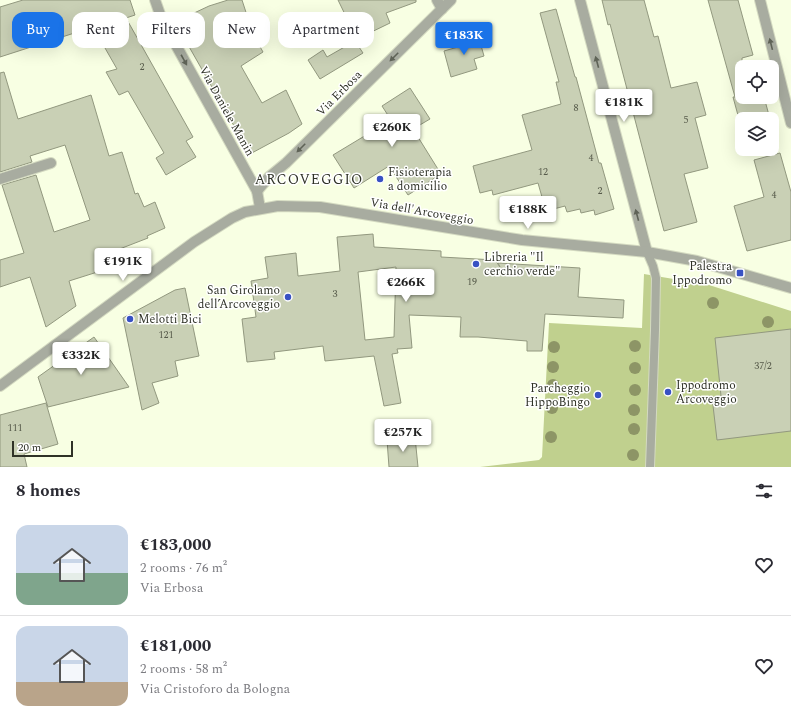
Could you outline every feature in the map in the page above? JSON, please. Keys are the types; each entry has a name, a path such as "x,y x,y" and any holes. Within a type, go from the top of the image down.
{"street":[{"name":"Via Daniele Manin","path":"155,0 162,20 257,191"},
{"name":"Via Erbosa","path":"257,191 268,177 286,163 440,5 451,0"},
{"path":"580,0 647,252"},
{"path":"760,0 791,123"},
{"path":"0,179 51,162"},
{"path":"257,191 260,208"},
{"name":"Via dell'Arcoveggio","path":"0,386 194,242 232,218 245,212 260,208 278,206 320,207 522,240 647,252 697,261 791,288"}],"lane":[{"path":"647,252 656,278 650,467"}],"green space":[{"name":"Ippodromo Arcoveggio","path":"644,274 709,285 791,311 791,467 480,467 539,460 542,457 549,323 642,328"}],"building":[{"path":"23,0 130,0 135,15 129,17 129,12 72,12 72,34 64,36 64,12 12,12 12,48 28,48 0,57 0,7"},
{"path":"228,0 242,0 246,12 213,12 213,48 261,48 263,52 241,66 262,103 286,90 302,124 289,133 250,154 190,48 205,48 205,12 196,12"},
{"path":"338,0 416,0 416,2 386,13 390,23 374,31 374,12 344,12"},
{"path":"602,0 644,0 654,37 658,36 671,88 697,82 706,115 695,118 708,168 684,174 697,222 664,231 610,24 608,25"},
{"path":"708,0 738,0 753,55 742,58 742,60 735,60 735,97"},
{"path":"556,9 599,163 601,163 614,209 595,215 594,210 581,213 580,209 567,212 565,206 546,211 538,183 493,195 492,190 480,193 473,166 532,150 522,115 561,104 556,82 559,82 540,13"},
{"path":"129,23 137,38 137,48 143,48 193,137 186,141 196,157 166,175 156,158 164,153 128,91 119,95 106,72 117,69 105,48 129,48"},
{"path":"478,35 484,56 474,59 477,69 451,77 444,51 458,47 456,41"},
{"path":"343,48 360,48 363,53 320,79 308,60 323,50 327,57"},
{"path":"4,72 18,119 91,95 109,156 122,152 135,194 138,193 144,207 155,202 165,228 147,236 148,238 117,250 120,261 109,265 110,268 69,281 76,306 46,327 30,277 0,287 0,260 24,253 2,185 36,175 54,232 90,220 65,145 30,156 32,162 0,172 0,73"},
{"path":"410,88 430,119 413,129 441,174 408,195 389,166 354,188 333,155 391,120 382,106"},
{"path":"733,97 735,97 735,104 766,104 768,112 737,112"},
{"path":"779,153 791,192 791,240 747,251 734,206 764,197 754,160 769,156 779,156"},
{"path":"373,234 374,247 441,251 441,257 495,260 500,267 498,263 580,268 578,297 624,300 623,318 545,314 542,351 527,351 527,341 460,337 461,317 409,315 412,348 397,349 398,353 392,354 401,403 384,406 374,356 325,361 323,346 274,352 275,359 247,362 242,319 256,317 251,281 268,278 265,257 296,253 298,276 340,271 337,237","holes":["396,267 394,337 365,340 358,272"]},
{"path":"185,288 199,356 175,361 178,376 152,383 159,403 142,410 123,318 175,290"},
{"path":"791,329 791,431 717,440 712,397 721,396 715,338"},
{"path":"94,337 129,387 48,407 38,377"},
{"path":"46,403 58,444 24,454 27,467 0,467 0,415"},
{"path":"415,437 418,467 389,467 387,440"}],"place":[{"name":"Fisioterapia a domicilio","path":"380,179"},
{"name":"Libreria \"Il cerchio verde\"","path":"476,264"},
{"name":"Palestra Ippodromo","path":"740,273"},
{"name":"San Girolamo dell’Arcoveggio","path":"288,297"},
{"name":"Melotti Bici","path":"130,319"},
{"name":"Ippodromo Arcoveggio","path":"668,392"},
{"name":"Parcheggio HippoBingo","path":"598,395"}],"district":[{"name":"ARCOVEGGIO","path":"309,179"}]}
